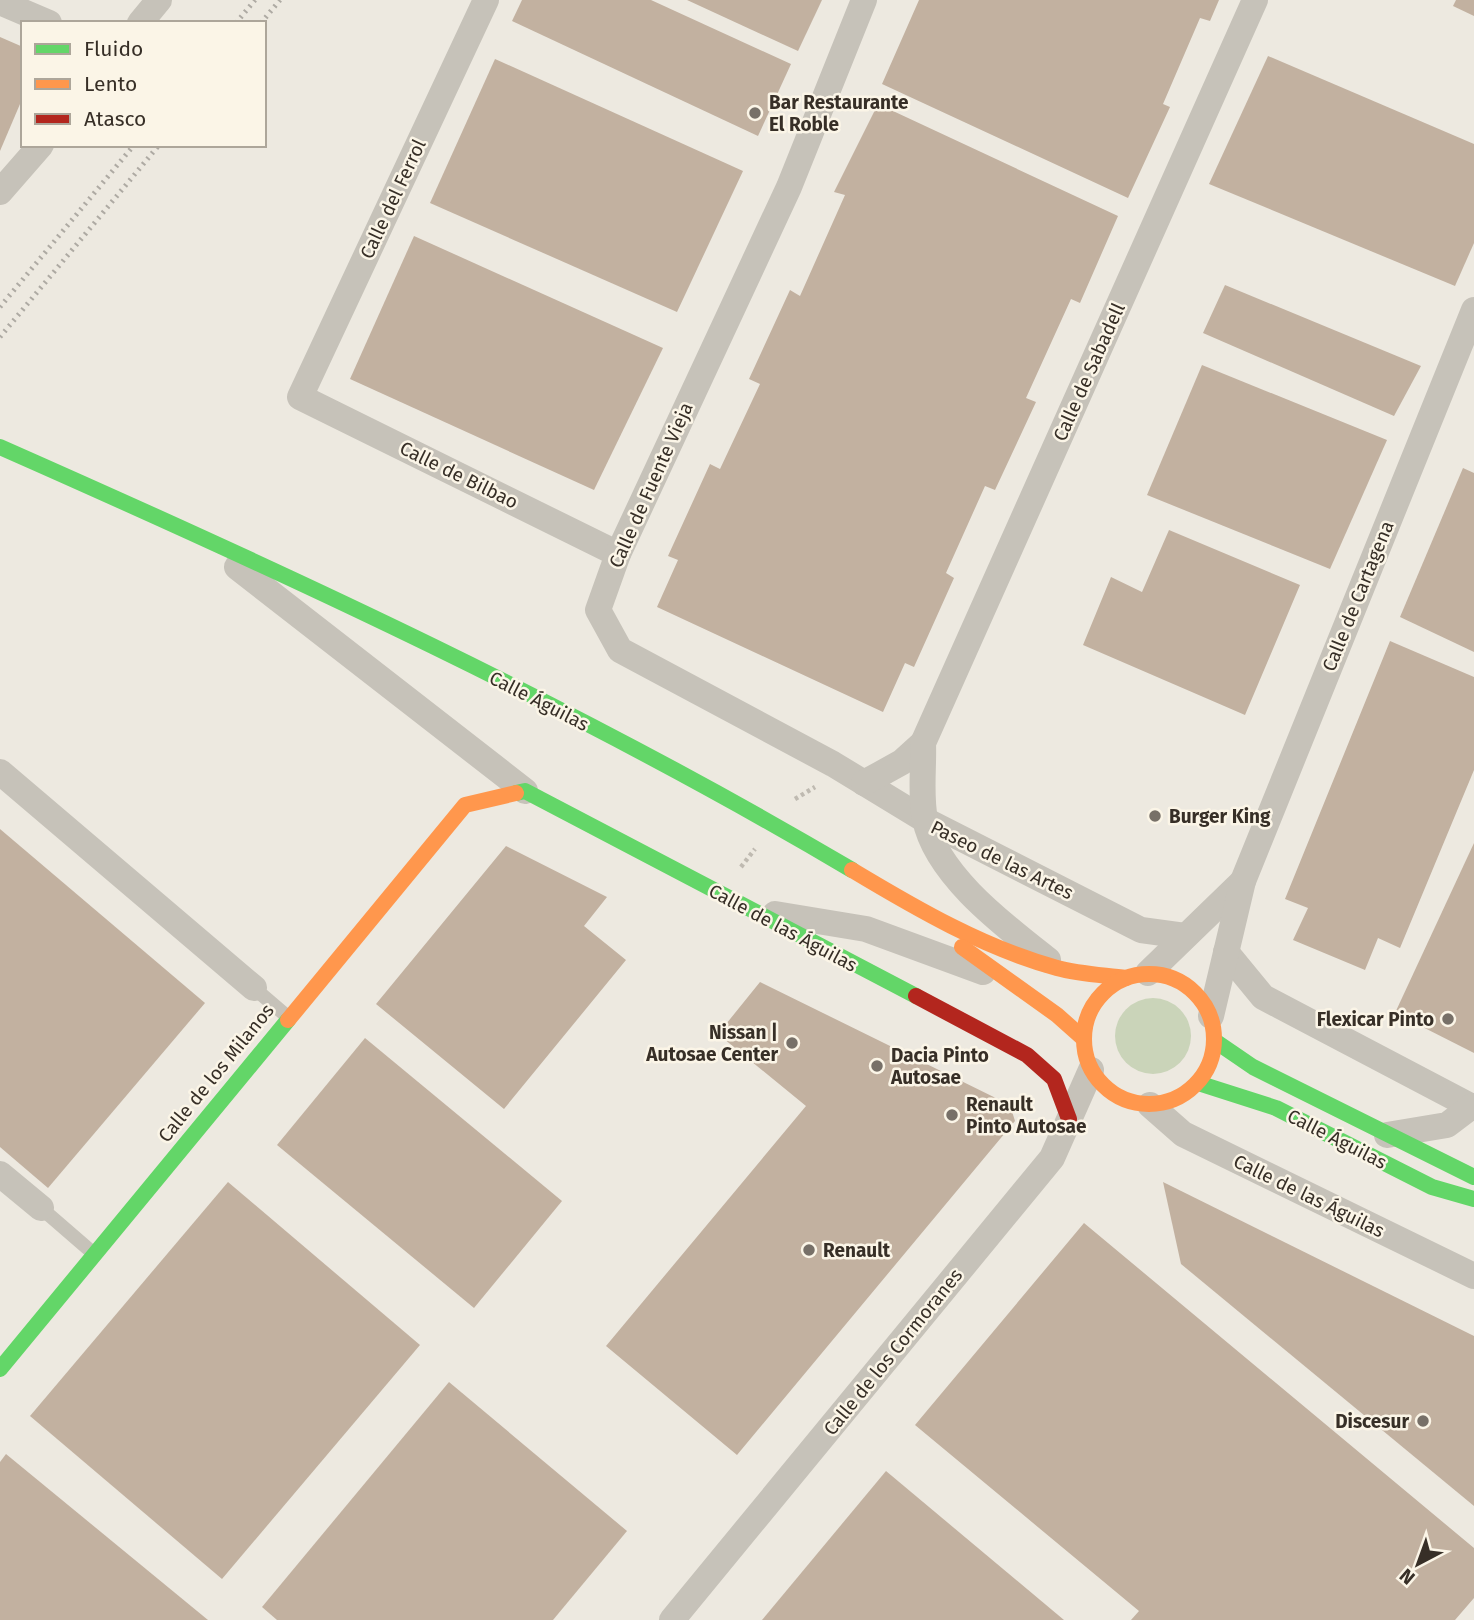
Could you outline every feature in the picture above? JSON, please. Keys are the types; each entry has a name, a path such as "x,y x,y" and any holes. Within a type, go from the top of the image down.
{"main road":[{"name":"Calle Águilas","path":"0,447 166,520 524,692 774,824 904,901"},
{"name":"Calle de los Milanos","path":"0,1369 465,804 525,791"},
{"name":"Calle de las Águilas","path":"525,791 718,895 1027,1055 1054,1079 1069,1119"},
{"path":"904,901 1012,954 1059,969 1172,978 1198,994 1213,1028 1253,1067 1474,1177"},
{"path":"904,901 1004,980 1057,1016 1084,1040"},
{"path":"1137,975 1104,992 1090,1011 1084,1040 1091,1070 1107,1088 1127,1101 1150,1105 1178,1098 1198,1083 1211,1061 1213,1028"},
{"name":"Calle Águilas","path":"1198,1083 1276,1108 1432,1187 1474,1199"}],"street":[{"path":"128,21 133,9 131,0"},
{"path":"142,21 159,0"},
{"name":"Calle del Ferrol","path":"300,397 486,0"},
{"name":"Calle de Fuente Vieja","path":"864,0 789,187 618,554 598,610 620,650 833,764 925,820"},
{"name":"Calle de Sabadell","path":"864,783 902,762 923,743 1255,0"},
{"path":"0,2 45,21"},
{"path":"0,192 39,147"},
{"name":"Calle de Cartagena","path":"1213,1028 1226,953 1243,881 1474,310"},
{"name":"Calle de Bilbao","path":"300,397 618,554"},
{"path":"197,536 525,791"},
{"name":"Calle de Sabadell","path":"923,743 925,820"},
{"path":"0,772 254,988"},
{"name":"Paseo de las Artes","path":"925,820 1142,930 1185,936"},
{"name":"Paseo de las Artes","path":"925,820 947,868 997,919 1059,969"},
{"name":"Calle de Cartagena","path":"1137,975 1185,936 1243,881"},
{"path":"746,909 866,929 1004,980"},
{"path":"1226,953 1263,998 1473,1107 1447,1125 1387,1135"},
{"name":"Calle de los Cormoranes","path":"672,1620 1052,1158 1091,1070"},
{"name":"Calle de las Águilas","path":"1150,1105 1183,1134 1474,1276"},
{"path":"1387,1135 1474,1158"},
{"path":"0,1174 41,1208"}],"lane":[{"path":"254,988 289,1018"},
{"path":"41,1208 94,1254"}],"path":[{"path":"718,895 791,802 826,780 833,764"}],"green space":[{"path":"1153,998 1168,1001 1180,1009 1188,1021 1191,1036 1188,1051 1180,1063 1168,1071 1153,1074 1138,1071 1126,1063 1118,1051 1115,1036 1118,1021 1126,1009 1138,1001"}],"building":[{"path":"522,0 651,0 791,64 758,136 512,21"},
{"path":"687,0 822,0 798,51"},
{"path":"919,0 1219,0 1210,21 1200,18 1163,104 1170,107 1128,198 882,84"},
{"path":"1456,0 1474,0 1474,16 1453,6"},
{"path":"0,37 21,46 21,102 0,151"},
{"path":"1268,56 1474,144 1474,243 1455,286 1209,184"},
{"path":"495,59 743,171 677,312 430,203"},
{"path":"878,104 1118,216 1080,303 1071,299 1026,398 1036,402 995,490 985,486 946,573 954,578 914,667 905,663 883,712 657,607 678,560 668,556 710,464 720,469 760,384 749,379 790,290 800,296 845,195 834,192"},
{"path":"414,236 663,348 594,490 350,379"},
{"path":"1225,285 1421,366 1394,416 1203,333"},
{"path":"1202,365 1387,440 1330,569 1147,495"},
{"path":"1463,468 1474,473 1474,652 1400,617"},
{"path":"1169,530 1300,585 1245,715 1083,645 1111,577 1142,592"},
{"path":"1390,641 1474,677 1474,770 1400,948 1378,938 1365,970 1293,940 1308,908 1285,899"},
{"path":"0,829 205,1003 48,1188 0,1147"},
{"path":"1474,843 1474,1053 1395,1013"},
{"path":"506,846 607,897 584,926 626,960 504,1109 376,1004"},
{"path":"760,982 1010,1105 1015,1121 737,1455 606,1346 806,1106 718,1034"},
{"path":"365,1038 562,1201 474,1308 277,1145"},
{"path":"228,1182 420,1345 222,1579 30,1416"},
{"name":"Discesur","path":"1163,1182 1474,1336 1474,1506 1181,1264"},
{"path":"1084,1223 1474,1548 1474,1598 1455,1620 1131,1620 1139,1611 915,1425"},
{"path":"449,1382 627,1531 553,1620 277,1620 262,1607"},
{"path":"6,1454 208,1620 0,1620 0,1462"},
{"path":"886,1471 1064,1620 762,1620"}],"railway":[{"path":"238,21 255,0"},
{"path":"263,21 280,0"},
{"path":"0,307 132,147"},
{"path":"0,337 157,147"}],"traffic: fast":[{"path":"0,447 217,544 433,646 645,754 852,870"},
{"path":"516,793 525,791 916,996"},
{"path":"0,1369 288,1020"},
{"path":"1215,1041 1253,1067 1474,1177"},
{"path":"1198,1083 1276,1108 1432,1187 1474,1199"}],"traffic: slow":[{"path":"288,1020 465,805 516,793"},
{"path":"852,870 926,913 1003,950 1065,970 1126,978"},
{"path":"962,947 1057,1015 1084,1039"},
{"path":"1149,974 1174,979 1195,993 1209,1014 1214,1039 1209,1064 1195,1085 1174,1099 1149,1104 1124,1099 1103,1085 1089,1064 1084,1039 1089,1014 1103,993 1124,979 1149,974"}],"traffic: jam":[{"path":"916,996 1027,1055 1054,1079 1069,1119"}],"place":[{"name":"Bar Restaurante El Roble","path":"755,113"},
{"name":"Burger King","path":"1155,816"},
{"name":"Flexicar Pinto","path":"1448,1019"},
{"name":"Nissan | Autosae Center","path":"792,1043"},
{"name":"Dacia Pinto Autosae","path":"877,1066"},
{"name":"Renault Pinto Autosae","path":"952,1115"},
{"name":"Renault","path":"809,1250"},
{"name":"Discesur","path":"1423,1421"}]}
